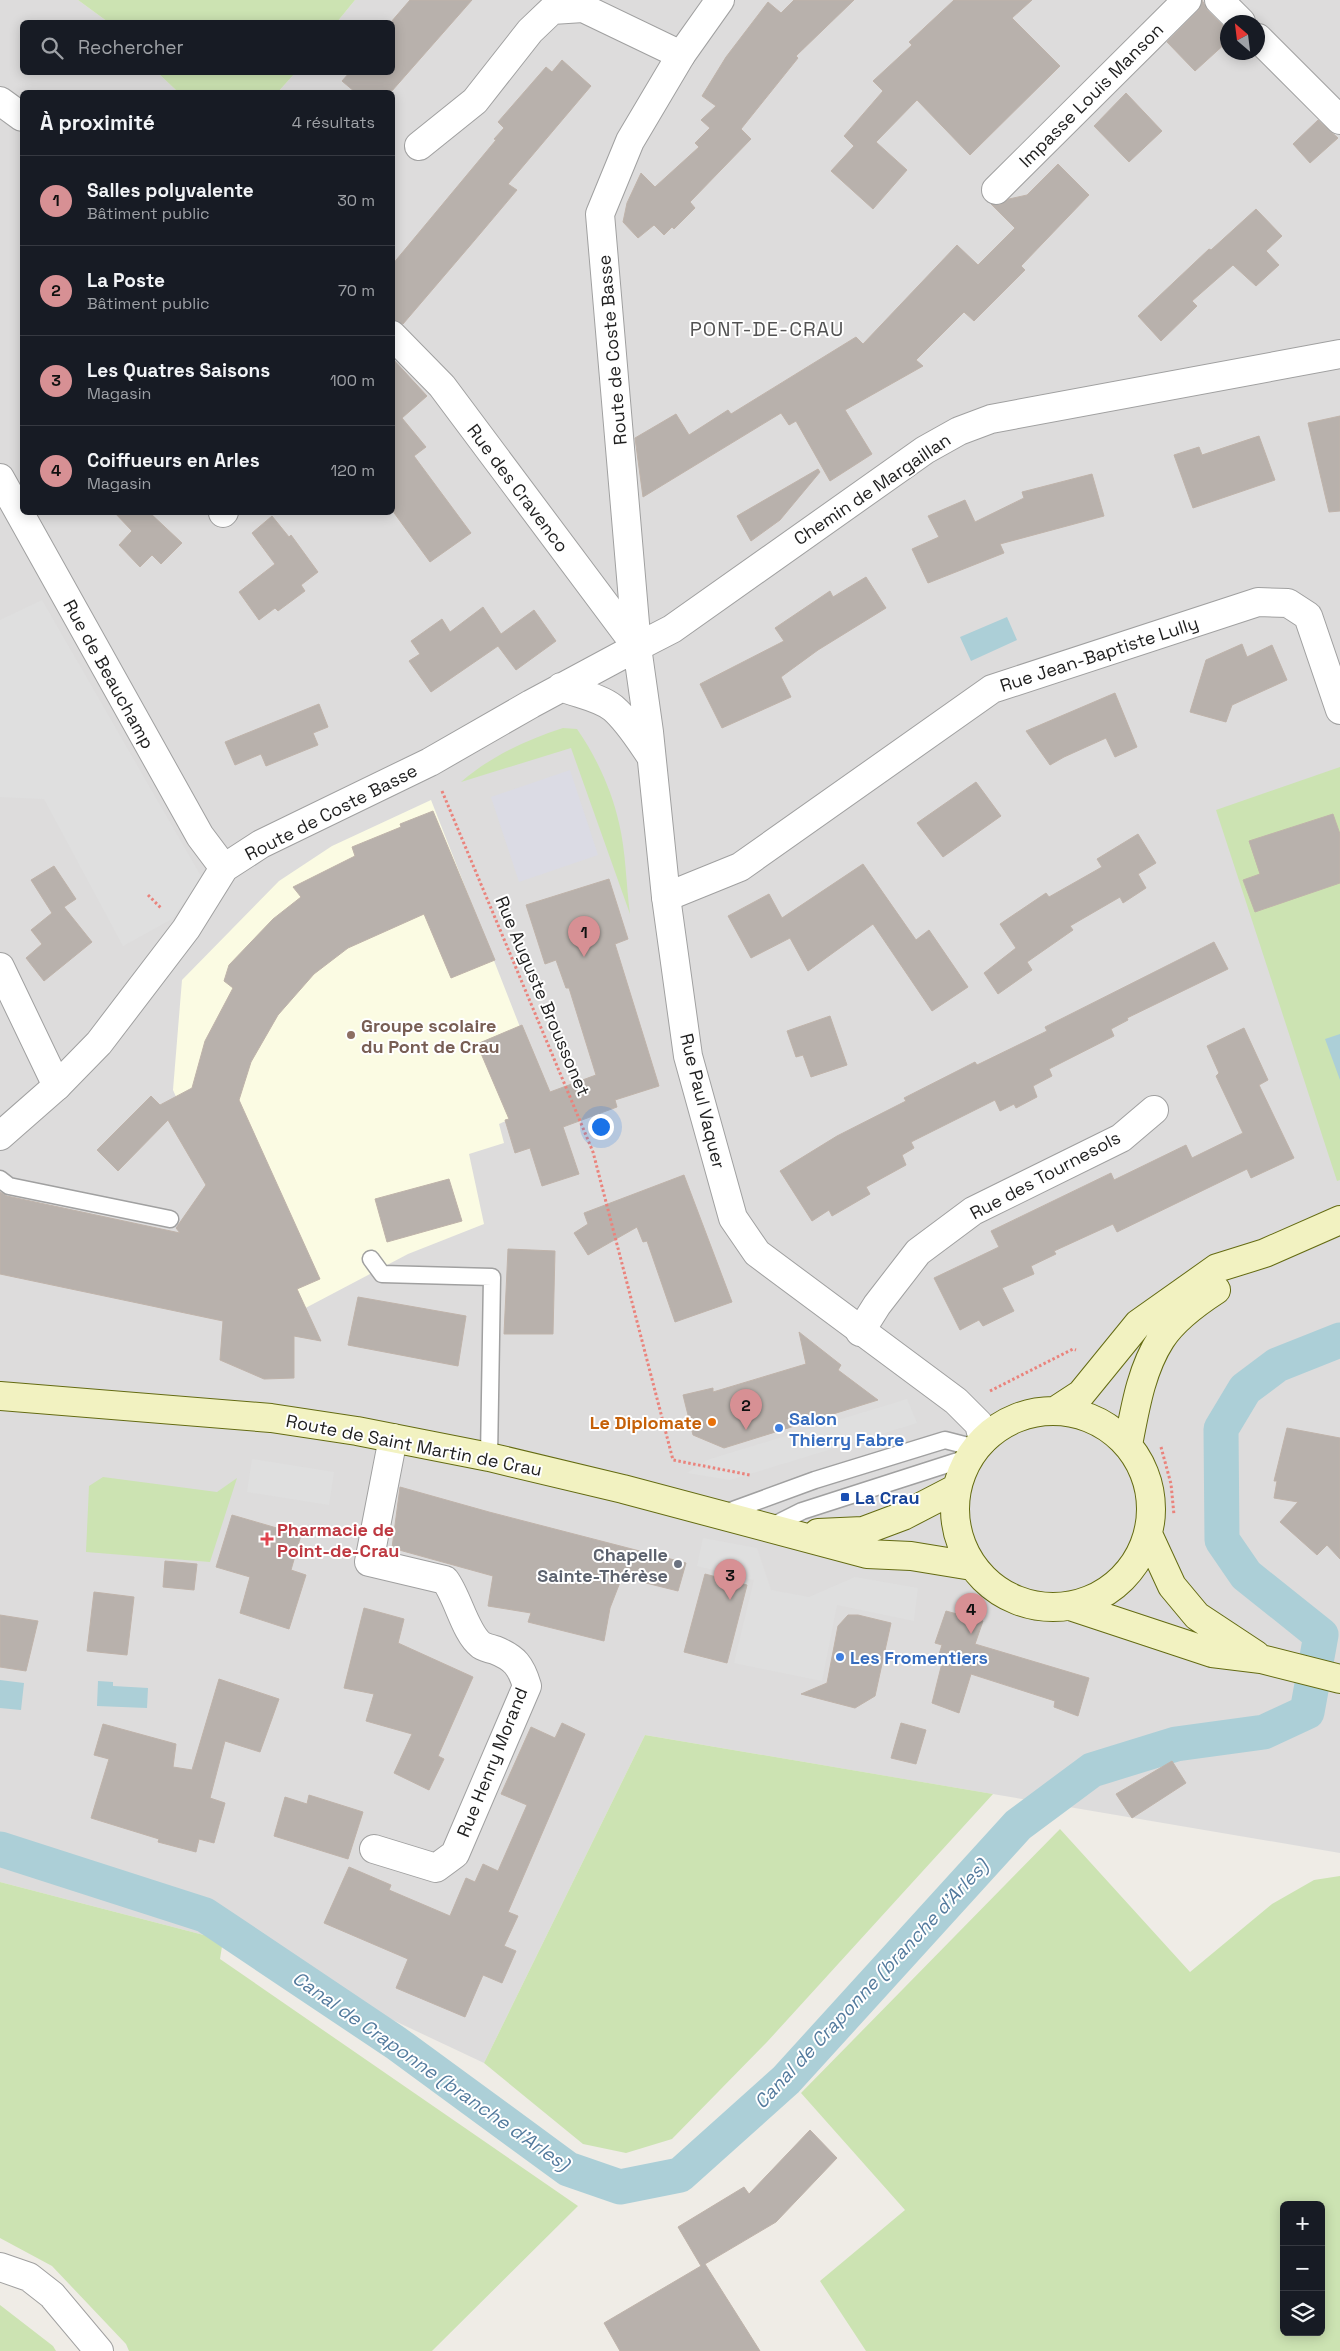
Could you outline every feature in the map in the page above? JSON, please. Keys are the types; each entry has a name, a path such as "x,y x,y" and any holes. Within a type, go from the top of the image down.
{"main road":[{"path":"1055,1411 1081,1394 1138,1324 1174,1296 1217,1268 1265,1253 1340,1220"},
{"path":"1128,1445 1139,1388 1162,1338 1193,1305 1265,1253"},
{"name":"Route de Saint Martin de Crau","path":"0,1396 272,1418 393,1438 489,1457 623,1488 867,1554 911,1556 972,1566"},
{"path":"1160,1529 1138,1560 1119,1581 1096,1597 1070,1606 1042,1607 1015,1600 991,1586 972,1566 960,1542 955,1515 957,1488 976,1448 1004,1424 1029,1414 1055,1411 1082,1415 1108,1426 1128,1445 1144,1472 1160,1529 1172,1586 1197,1616 1268,1661"},
{"name":"Route de Saint Martin de Crau","path":"779,1531 863,1530 903,1516 957,1488"},
{"path":"1070,1606 1212,1653 1268,1661 1340,1679"}],"street":[{"name":"Route de Coste Basse","path":"0,1136 57,1086 99,1043 186,929 224,868 261,844 430,762 561,687 637,647 600,214 630,141 681,55 720,0"},
{"name":"Impasse Louis Manson","path":"996,190 1187,0"},
{"path":"1219,0 1235,15"},
{"path":"419,146 475,100 530,31 552,10 583,8 681,55"},
{"path":"1265,45 1340,120"},
{"path":"0,101 20,116"},
{"name":"Rue des Cravenco","path":"395,341 442,386 637,647"},
{"name":"Chemin de Margaillan","path":"637,647 672,629 925,450 959,431 991,419 1038,409 1340,354"},
{"name":"Rue de Beauchamp","path":"0,478 20,514"},
{"name":"Rue de Beauchamp","path":"21,515 200,836 224,868"},
{"name":"Rue Jean-Baptiste Lully","path":"666,897 740,867 992,689 1258,602 1288,604 1308,616 1340,710"},
{"name":"Rue Paul Vaquer","path":"637,647 652,758 666,897 688,1056 733,1218 757,1253 860,1332 956,1401 978,1424 976,1448"},
{"path":"561,687 601,701 613,708 629,725 652,758"},
{"path":"0,967 57,1086"},
{"name":"Rue des Tournesols","path":"860,1332 877,1305 918,1252 973,1211 1121,1138 1154,1110"},
{"name":"Rue Henry Morand","path":"374,1849 436,1868 455,1854 527,1686 523,1672 511,1656 480,1645 462,1616 453,1590 446,1580 369,1562 393,1438"},
{"path":"0,2267 29,2277 52,2295 99,2351"}],"lane":[{"path":"0,1179 9,1186 170,1219"},
{"path":"371,1259 382,1274 492,1277 489,1457"},
{"path":"720,1515 815,1480 945,1440 976,1448"},
{"path":"779,1531 802,1511 976,1448"}],"path":[{"name":"Rue Auguste Broussonet","path":"430,762 593,1152 673,1460 720,1468"},
{"path":"988,1393 1073,1349 1081,1352"},
{"path":"1159,1441 1171,1484 1160,1529"}],"shaded area":[{"path":"0,0 78,0 105,20 20,20 20,75 160,75 176,90 20,90 20,515 395,515 395,90 280,90 293,75 395,75 395,20 339,20 355,0 1340,0 1340,1853 645,1735 484,2063 223,1940 0,1882"},
{"path":"42,600 202,878 172,919 123,946 44,799 0,797 0,620"},
{"path":"570,770 598,855 519,882 491,797"},
{"name":"Groupe scolaire du Pont de Crau","path":"431,800 549,1101 499,1124 504,1143 469,1154 484,1224 408,1254 277,1323 173,1090 182,980 279,881 332,846"},
{"path":"907,1399 917,1423 730,1480 687,1473 707,1460"},
{"path":"252,1459 334,1472 329,1505 247,1492"},
{"path":"703,1538 757,1548 771,1590 809,1597 855,1577 918,1588 914,1621 837,1605 822,1681 734,1663 754,1580 697,1566"}],"green space":[{"path":"78,0 355,0 339,20 105,20"},
{"path":"160,75 293,75 280,90 176,90"},
{"path":"563,728 577,729 597,762 608,786 619,823 623,845 630,914 571,748 461,782 484,764 509,750"},
{"path":"1340,767 1340,1180 1337,1181 1216,810"},
{"path":"103,1477 217,1492 237,1478 210,1562 86,1552 89,1486"},
{"path":"645,1735 993,1794 767,2042 672,2139 626,2153 583,2144 484,2063"},
{"path":"1060,1829 1190,1972 1272,1904 1314,1880 1340,1876 1340,2351 866,2351 820,2281 905,2210 801,2093"},
{"path":"0,1882 223,1940 220,1959 578,2206 432,2351 129,2351 126,2344 52,2266 0,2238"},
{"path":"0,2305 53,2346 56,2351 0,2351"}],"water":[{"path":"1007,617 1017,640 971,661 960,637"},
{"path":"1340,1034 1340,1080 1325,1039"},
{"path":"0,1680 24,1683 21,1710 0,1708"},
{"path":"98,1681 113,1682 113,1686 148,1688 147,1708 97,1706"}],"building":[{"path":"410,0 472,0 393,90 353,90 342,81 347,75 395,75 395,20 393,20"},
{"path":"794,0 854,0 796,56 798,58 741,129 751,139 690,202 695,208 674,229 672,227 664,235 654,225 638,238 623,222 627,203 641,173 655,187 699,147 695,143 710,128 701,120 716,106 702,96 726,57 768,2 781,13"},
{"path":"954,0 1032,0 1012,18 1060,66 970,155 917,100 876,142 907,170 873,209 831,171 854,146 844,136 883,91 873,81 912,45 909,42"},
{"path":"1202,0 1208,11 1220,23 1220,48 1195,71 1167,42 1198,11"},
{"path":"562,60 591,86 508,184 517,190 403,324 395,321 395,261 496,140 494,139 504,128 498,122 546,67 552,72"},
{"path":"1126,93 1162,131 1129,162 1094,126"},
{"path":"1318,120 1338,138 1310,163 1293,144"},
{"path":"1058,164 1089,195 1021,266 1025,270 974,321 964,312 916,360 923,366 845,410 872,454 830,481 796,421 789,425 781,413 643,497 635,438 676,414 689,435 728,410 731,414 856,337 863,344 957,245 978,265 1015,228 991,204 1000,205 1009,199 1027,195"},
{"path":"1256,209 1282,236 1266,251 1279,265 1256,286 1233,265 1192,301 1197,306 1161,341 1138,316 1209,249 1211,250"},
{"path":"395,361 427,396 402,418 426,447 414,456 471,533 430,562 395,514"},
{"path":"1340,416 1340,511 1329,512 1308,423"},
{"path":"1259,436 1275,480 1193,508 1174,455 1199,447 1202,455"},
{"path":"818,469 820,472 780,520 751,541 737,516"},
{"path":"1092,474 1104,516 1000,544 1004,553 928,583 912,549 939,537 928,516 965,500 975,522 1024,498 1022,492"},
{"path":"117,515 152,515 182,543 161,564 152,555 140,567 119,545 132,531"},
{"path":"272,516 289,537 291,535 318,572 301,585 305,591 278,611 275,608 259,620 239,592 275,564 252,533"},
{"path":"866,577 886,608 818,650 781,677 791,697 722,728 700,684 784,641 775,628 830,591 833,597"},
{"path":"483,607 501,634 534,610 556,641 516,670 498,646 431,692 409,661 420,654 411,641 442,619 450,632"},
{"path":"1242,644 1247,657 1272,645 1287,680 1232,705 1226,722 1190,712 1206,660"},
{"path":"1115,693 1137,747 1115,757 1106,738 1050,765 1026,731"},
{"path":"319,704 328,727 313,733 318,745 266,766 261,754 235,765 225,742"},
{"path":"976,782 1001,816 943,857 917,823"},
{"path":"433,811 495,960 451,978 424,914 348,948 314,974 278,1015 251,1062 239,1100 320,1279 297,1289 321,1341 294,1336 294,1378 264,1379 220,1360 223,1321 0,1274 0,1192 7,1196 180,1233 176,1228 206,1185 168,1120 118,1171 97,1150 151,1096 160,1105 192,1088 205,1041 233,988 224,981 229,965 273,919 301,897 293,887 355,856 352,847 401,827 400,824"},
{"path":"1333,814 1340,834 1340,883 1255,912 1243,880 1260,874 1249,841"},
{"path":"1138,834 1156,863 1138,874 1146,888 1123,903 1120,897 1070,926 1073,930 1027,962 1032,970 998,994 984,973 1016,948 1000,924 1046,893 1049,897 1102,867 1097,859"},
{"path":"863,864 916,940 929,930 968,987 932,1011 873,924 808,971 790,938 751,958 728,916 769,894 782,918"},
{"path":"54,866 76,899 64,907 92,942 44,981 26,958 42,944 31,930 52,913 31,880"},
{"path":"609,879 628,939 615,944 659,1086 615,1100 617,1107 563,1127 579,1174 542,1186 530,1148 515,1153 505,1120 509,1119 477,1044 522,1025 550,1092 596,1075 569,988 566,988 556,960 545,964 526,905"},
{"path":"1214,942 1228,969 1127,1018 1128,1020 1111,1029 1114,1036 1049,1069 1052,1076 1033,1086 1037,1097 1016,1108 1014,1104 1000,1111 995,1100 911,1142 914,1148 902,1155 906,1165 866,1187 870,1194 832,1216 829,1210 812,1221 780,1171 837,1136 906,1101 904,1098 975,1062 977,1065 1047,1031 1045,1027"},
{"path":"830,1016 847,1065 811,1077 803,1055 796,1057 787,1031"},
{"path":"1244,1028 1268,1080 1259,1085 1294,1158 1251,1178 1247,1169 1117,1232 1113,1224 1054,1251 1056,1254 1031,1266 1034,1274 1002,1288 1014,1311 983,1326 979,1320 960,1330 934,1278 999,1247 991,1231 1111,1173 1114,1180 1186,1145 1192,1158 1243,1133 1216,1076 1219,1073 1207,1046"},
{"path":"684,1175 732,1302 675,1322 647,1241 643,1242 637,1227 588,1255 574,1233 588,1224 584,1213"},
{"path":"449,1179 462,1221 387,1242 375,1199"},
{"path":"508,1249 555,1251 553,1334 504,1334"},
{"path":"358,1297 466,1316 458,1366 348,1345"},
{"path":"799,1332 841,1365 838,1370 878,1400 724,1448 693,1435 683,1395 713,1388 713,1392 806,1364"},
{"path":"1287,1428 1340,1438 1340,1559 1327,1545 1317,1555 1280,1522 1298,1502 1274,1498 1277,1481 1274,1481"},
{"path":"400,1487 686,1563 678,1591 622,1577 610,1608 604,1641 528,1622 531,1613 488,1606 493,1576 392,1548"},
{"path":"232,1515 301,1535 291,1570 306,1575 289,1629 240,1613 250,1577 216,1567"},
{"path":"165,1561 197,1564 194,1590 163,1587"},
{"path":"705,1574 747,1585 727,1663 684,1652"},
{"path":"94,1592 134,1597 127,1655 87,1651"},
{"path":"364,1608 404,1619 398,1643 473,1677 438,1756 444,1759 429,1790 394,1773 412,1734 366,1721 374,1694 344,1688"},
{"path":"946,1611 983,1621 975,1644 1089,1678 1078,1716 1054,1707 1055,1701 971,1674 959,1713 932,1703 942,1663 937,1661 942,1645 935,1643"},
{"path":"0,1615 38,1621 26,1671 0,1667"},
{"path":"848,1615 858,1615 891,1623 875,1696 855,1708 801,1694 827,1683 838,1626"},
{"path":"219,1679 279,1699 260,1752 225,1741 210,1798 225,1803 214,1843 199,1839 196,1852 158,1842 159,1839 91,1818 109,1759 94,1755 103,1724 176,1744 173,1767 192,1770"},
{"path":"562,1723 585,1734 508,1912 518,1916 504,1946 516,1951 502,1983 483,1975 465,2017 396,1988 408,1959 324,1923 349,1867 391,1885 389,1890 450,1916 466,1878 475,1882 483,1864 498,1871 527,1805 501,1794 531,1727 555,1738"},
{"path":"901,1723 926,1730 916,1764 891,1758"},
{"path":"1172,1761 1186,1783 1132,1818 1116,1794"},
{"path":"309,1795 363,1812 348,1859 274,1836 285,1797 307,1804"},
{"path":"810,2130 837,2158 776,2222 705,2264 760,2351 620,2351 604,2323 701,2266 678,2227 744,2187 749,2194"}],"waterway":[{"name":"Canal de Craponne (branche d'Arles)","path":"0,1849 205,1915 396,2043 568,2169 620,2187 680,2175 786,2080 1018,1825 1092,1770 1176,1744 1264,1732 1307,1712 1321,1635 1246,1575 1222,1540 1221,1429 1245,1389 1277,1365 1340,1340"}],"place":[{"name":"Salles polyvalente","path":"584,957"},
{"name":"Groupe scolaire du Pont de Crau","path":"351,1035"},
{"name":"Le Diplomate","path":"712,1422"},
{"name":"Salon Thierry Fabre","path":"779,1428"},
{"name":"La Poste","path":"746,1430"},
{"name":"La Crau","path":"845,1497"},
{"name":"Pharmacie de Point-de-Crau","path":"267,1539"},
{"name":"Chapelle Sainte-Thérèse","path":"678,1564"},
{"name":"Les Quatres Saisons","path":"730,1600"},
{"name":"Coiffueurs en Arles","path":"971,1634"},
{"name":"Les Fromentiers","path":"840,1657"}],"district":[{"name":"PONT-DE-CRAU","path":"767,329"}]}
